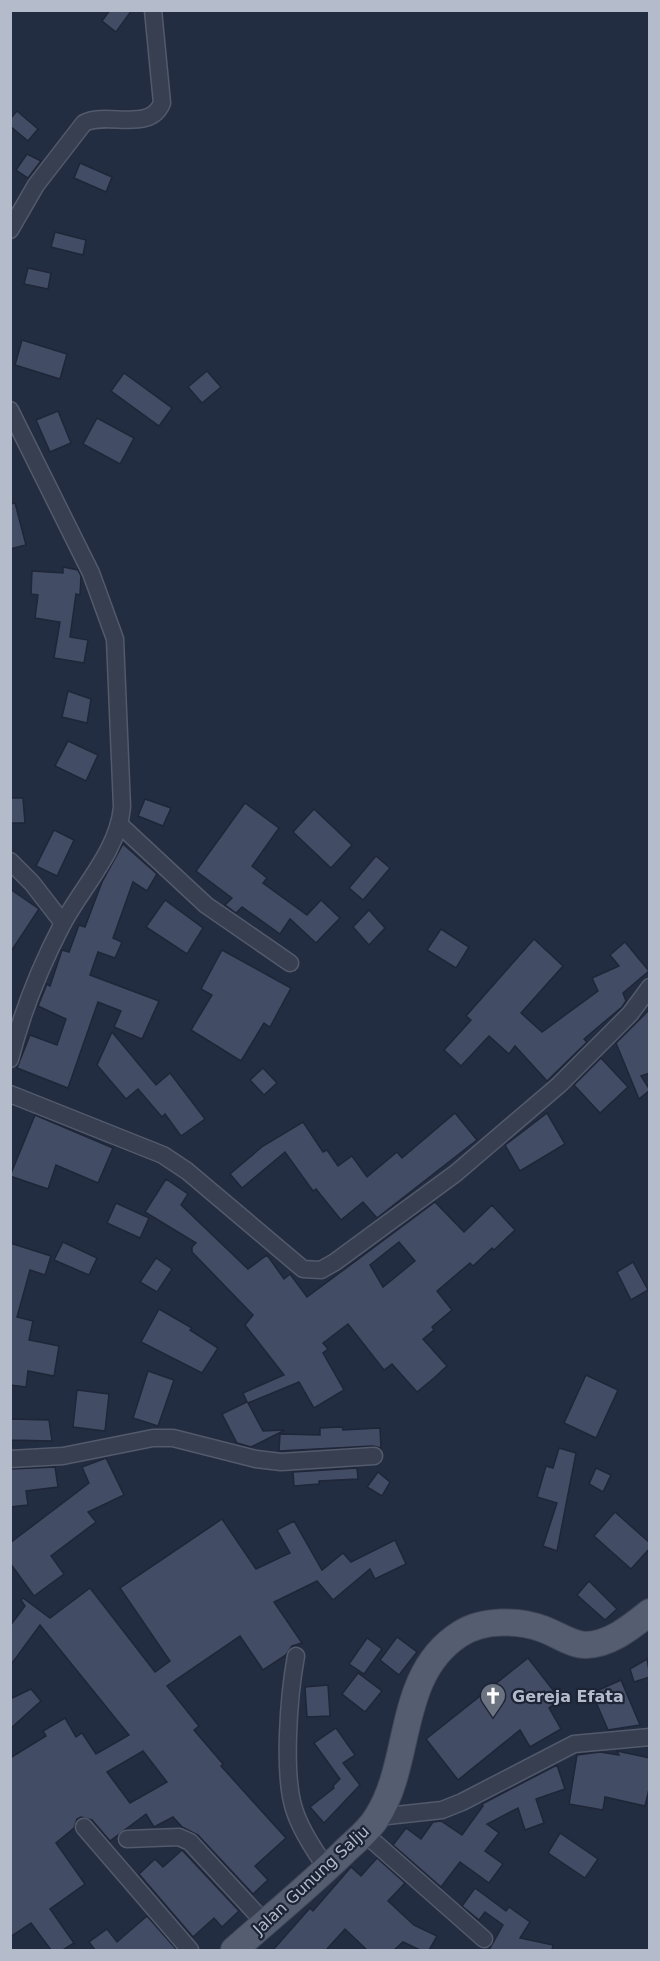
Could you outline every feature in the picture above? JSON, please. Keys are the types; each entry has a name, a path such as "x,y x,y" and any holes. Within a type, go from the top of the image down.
{"main road":[{"name":"Jalan Gunung Salju","path":"234,1950 327,1869 370,1825 395,1774 417,1686 432,1663 460,1633 486,1625 517,1622 585,1645 605,1642 627,1631 650,1612"}],"street":[{"path":"10,230 36,185 84,123 93,118 147,119 160,110 162,104 153,10"},
{"path":"10,410 92,573 115,639 122,807 120,825 63,923 39,971 11,1056"},
{"path":"120,825 206,905 290,963"},
{"path":"10,861 32,883 63,923"},
{"path":"10,1094 163,1155 187,1171 303,1269 321,1270 399,1217 456,1173 559,1085 630,1014 650,987"},
{"path":"10,1459 63,1456 153,1438 173,1438 256,1459 281,1462 374,1456"},
{"path":"296,1656 291,1684 291,1791 294,1812 327,1869"},
{"path":"370,1825 442,1810 574,1744 650,1737"},
{"path":"370,1825 484,1940"},
{"path":"84,1827 190,1950"},
{"path":"127,1839 178,1838 190,1842 265,1923"}],"building":[{"path":"110,10 132,10 116,32 102,21"},
{"path":"17,111 38,129 28,141 10,126 10,119"},
{"path":"27,154 41,161 28,178 16,170"},
{"path":"80,163 112,177 106,192 74,178"},
{"path":"55,232 86,240 83,255 51,247"},
{"path":"28,268 51,273 48,289 24,284"},
{"path":"22,340 67,354 60,379 15,365"},
{"path":"207,371 221,387 202,403 188,387"},
{"path":"124,373 172,408 159,426 111,391"},
{"path":"58,411 71,443 50,452 36,420"},
{"path":"97,418 134,438 120,464 83,444"},
{"path":"15,503 26,545 10,549 10,504"},
{"path":"63,567 78,570 81,576 80,595 76,594 70,637 88,640 84,663 54,658 60,622 35,618 38,595 31,594 32,571 63,573"},
{"path":"68,691 91,699 87,723 62,717"},
{"path":"68,741 98,755 86,781 55,766"},
{"path":"10,798 23,798 25,823 10,823"},
{"path":"145,799 171,808 163,826 138,816"},
{"path":"245,803 279,828 252,866 267,878 263,883 307,915 321,900 340,918 316,943 290,919 280,934 242,907 236,913 225,905 232,898 196,871"},
{"path":"314,809 352,845 331,868 293,832"},
{"path":"54,830 74,840 57,876 36,866"},
{"path":"123,844 157,874 147,891 133,882 113,938 122,942 115,958 98,952 90,975 159,1001 142,1039 114,1027 121,1011 98,1002 68,1088 17,1068 30,1035 57,1045 66,1019 38,1006 47,984 50,986 62,950 69,952 79,925 85,927 102,882"},
{"path":"376,856 390,868 363,900 349,888"},
{"path":"10,889 39,909 10,953"},
{"path":"165,900 203,928 187,954 146,927"},
{"path":"369,910 385,928 369,945 353,927"},
{"path":"441,929 469,947 456,968 427,950"},
{"path":"534,939 563,966 521,1013 542,1032 598,991 592,978 619,966 610,955 625,942 649,971 623,993 626,1001 622,1007 584,1039 587,1042 547,1081 515,1046 509,1054 489,1036 461,1066 444,1050 471,1020 466,1016"},
{"path":"222,950 291,988 270,1027 264,1023 241,1061 191,1030 212,995 201,989"},
{"path":"650,1009 650,1073 641,1076 650,1090 639,1099 616,1043"},
{"path":"112,1032 156,1085 170,1073 205,1119 181,1136 165,1114 162,1117 138,1089 126,1099 97,1065"},
{"path":"601,1058 628,1087 600,1113 574,1085"},
{"path":"263,1068 277,1083 264,1095 250,1080"},
{"path":"455,1113 477,1140 377,1218 363,1202 341,1220 316,1189 313,1191 285,1152 242,1188 230,1174 263,1146 303,1122 323,1152 327,1150 338,1166 352,1156 367,1177 397,1152 402,1158"},
{"path":"547,1113 565,1144 520,1171 505,1145"},
{"path":"35,1115 113,1148 98,1183 56,1165 48,1189 10,1176"},
{"path":"166,1179 188,1194 181,1205 248,1269 267,1255 284,1279 290,1274 307,1297 435,1202 464,1232 492,1205 515,1230 494,1250 492,1248 473,1266 470,1263 437,1291 452,1310 432,1327 434,1330 423,1339 447,1366 417,1392 392,1364 384,1370 348,1324 323,1343 328,1349 323,1353 344,1390 314,1408 299,1382 248,1403 263,1431 285,1430 251,1447 237,1443 222,1414 247,1402 243,1393 284,1375 245,1325 253,1315 192,1252 192,1247 196,1243 145,1212","holes":["399,1242 415,1261 383,1287 370,1265"]},
{"path":"116,1203 149,1218 140,1238 107,1223"},
{"path":"63,1242 97,1258 89,1275 54,1260"},
{"path":"10,1243 51,1256 45,1275 30,1270 17,1317 33,1321 29,1340 59,1346 54,1376 28,1371 26,1387 10,1385"},
{"path":"156,1258 172,1269 157,1292 140,1282"},
{"path":"633,1262 648,1290 631,1300 617,1272"},
{"path":"159,1309 192,1328 190,1330 218,1348 202,1373 141,1342"},
{"path":"148,1371 174,1380 158,1426 133,1418"},
{"path":"586,1375 618,1390 596,1438 564,1423"},
{"path":"77,1390 109,1394 105,1431 73,1427"},
{"path":"10,1419 49,1420 52,1441 10,1440"},
{"path":"342,1427 343,1430 380,1428 381,1448 373,1446 279,1451 280,1434 320,1435 320,1428"},
{"path":"559,1448 576,1453 557,1551 543,1546 557,1503 537,1497 546,1466 553,1468"},
{"path":"106,1458 124,1495 88,1512 96,1522 51,1556 64,1574 34,1596 10,1563 10,1543 89,1483 82,1467"},
{"path":"55,1467 58,1487 26,1491 28,1505 10,1507 10,1469"},
{"path":"357,1468 358,1479 319,1481 319,1484 294,1486 293,1472"},
{"path":"596,1468 611,1475 603,1492 589,1484"},
{"path":"378,1472 390,1482 382,1496 367,1487"},
{"path":"615,1512 650,1543 650,1548 631,1569 594,1536"},
{"path":"222,1519 256,1569 290,1553 277,1530 294,1521 322,1570 343,1553 351,1562 395,1540 406,1564 375,1579 370,1569 333,1600 317,1581 274,1602 302,1643 292,1646 286,1655 263,1670 240,1636 167,1686 199,1726 194,1730 223,1764 221,1766 286,1838 255,1866 268,1880 253,1894 198,1835 182,1827 173,1817 154,1827 146,1814 110,1841 92,1820 81,1817 77,1819 74,1828 56,1843 85,1884 50,1909 74,1943 63,1950 51,1950 31,1923 10,1937 10,1758 46,1736 43,1731 65,1718 76,1737 82,1733 96,1754 129,1735 40,1625 10,1666 10,1626 25,1606 21,1600 23,1598 50,1618 90,1588 155,1672 170,1661 120,1588","holes":["143,1751 167,1782 130,1803 107,1772"]},
{"path":"589,1581 617,1609 605,1620 577,1595"},
{"path":"397,1637 417,1652 399,1675 380,1660"},
{"path":"367,1638 382,1649 364,1674 349,1664"},
{"name":"Gereja Efata","path":"528,1658 560,1699 549,1708 561,1729 530,1747 520,1730 458,1780 426,1739"},
{"path":"647,1659 650,1677 634,1682 630,1669"},
{"path":"358,1673 382,1691 365,1712 342,1694"},
{"path":"621,1680 640,1725 608,1730 592,1693"},
{"path":"328,1685 330,1716 307,1717 305,1687"},
{"path":"31,1689 41,1701 10,1729 10,1699"},
{"path":"336,1728 355,1755 343,1763 360,1785 324,1823 310,1807 334,1788 333,1786 340,1779 314,1743"},
{"path":"617,1751 650,1758 650,1785 645,1806 605,1797 603,1810 569,1804 577,1755 600,1752 619,1755"},
{"path":"557,1765 565,1789 536,1799 544,1823 525,1830 518,1808 487,1824 499,1833 485,1851 503,1864 489,1883 460,1862 441,1887 393,1845 406,1828 421,1839 433,1822 441,1821 462,1835 483,1806 482,1804"},
{"path":"560,1833 598,1859 585,1878 548,1853"},
{"path":"182,1850 239,1911 222,1927 214,1918 193,1937 139,1874 155,1859 163,1867"},
{"path":"377,1858 405,1883 388,1901 414,1925 437,1936 429,1950 420,1950 403,1942 394,1950 367,1950 345,1929 326,1950 273,1950 310,1908 313,1911 351,1867 361,1876"},
{"path":"475,1888 506,1911 509,1907 530,1922 520,1938 553,1945 552,1950 489,1950 503,1925 485,1912 479,1920 462,1906"},
{"path":"147,1916 177,1950 95,1950 89,1942 107,1929 117,1942"}],"place":[{"name":"Gereja Efata","path":"493,1719"}]}
